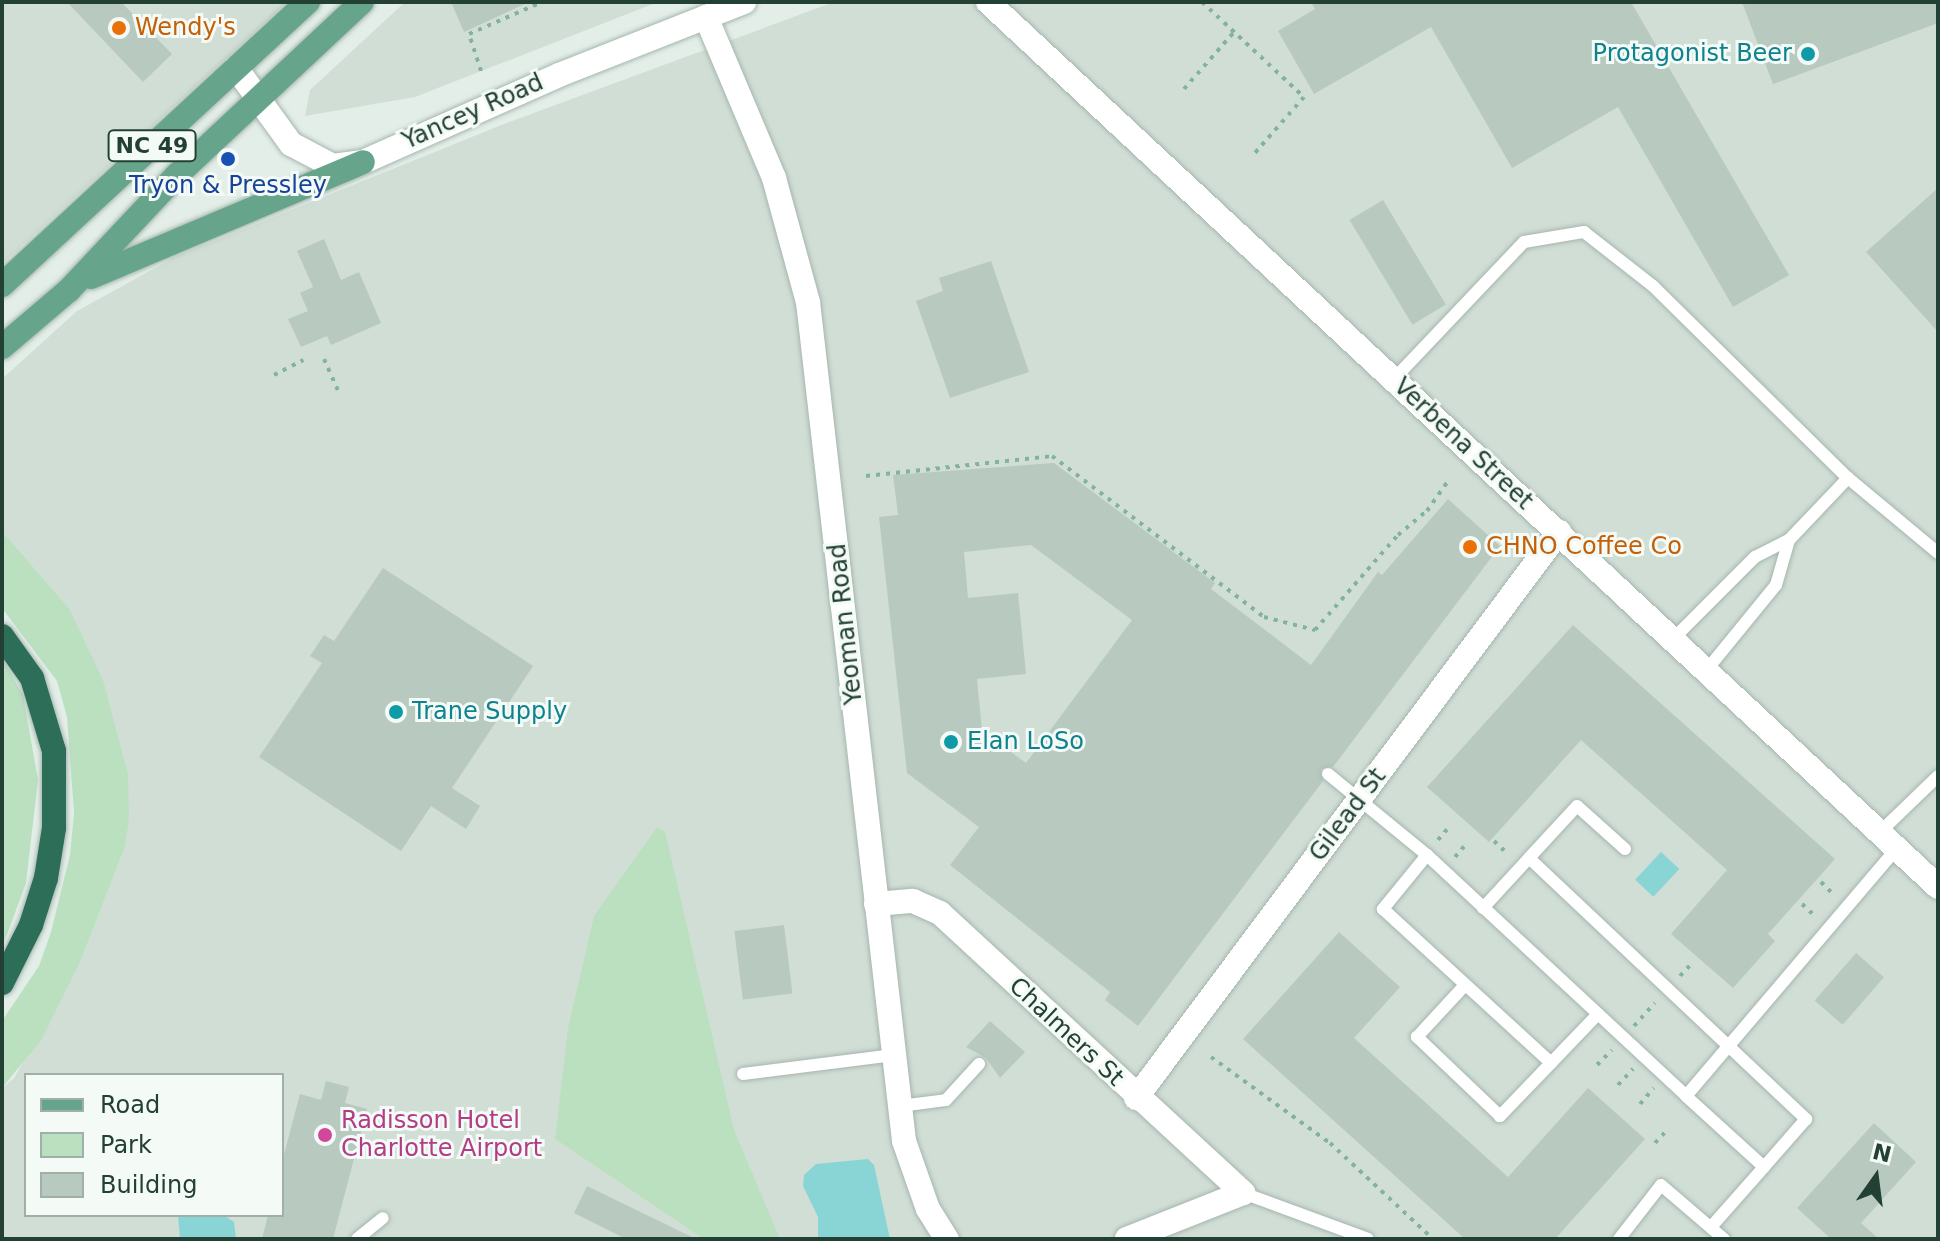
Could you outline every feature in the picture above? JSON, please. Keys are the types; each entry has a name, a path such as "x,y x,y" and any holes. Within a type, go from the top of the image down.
{"highway":[{"path":"2,636 32,678 54,751 54,828 46,878 31,925 2,983"}],"main road":[{"name":"NC 49","path":"2,285 308,2"},
{"name":"NC 49","path":"2,347 69,290 258,99 362,2"},
{"path":"69,290 119,261 363,162"}],"street":[{"name":"Yancey Road","path":"236,68 291,144 310,158 333,166 363,162 744,2"},
{"name":"Verbena Street","path":"988,2 1938,887"},
{"name":"Yeoman Road","path":"706,17 774,178 808,302 900,1106 916,1182 947,1239"},
{"name":"Gilead St","path":"1136,1098 1559,532"},
{"name":"Chalmers St","path":"876,904 913,901 940,913 1136,1098 1243,1193"},
{"path":"1127,1239 1243,1193"}],"lane":[{"path":"1393,380 1524,242 1584,232 1653,286 1848,478 1938,553"},
{"path":"1671,641 1755,557 1789,540 1848,478"},
{"path":"1705,672 1776,585 1789,540"},
{"path":"1328,774 1427,855 1764,1167"},
{"path":"1686,1096 1938,776"},
{"path":"1483,908 1577,806 1625,849"},
{"path":"1427,855 1383,909 1551,1063"},
{"path":"1529,858 1730,1044 1806,1119 1711,1227"},
{"path":"1465,985 1417,1037 1500,1116 1598,1014"},
{"path":"743,1074 894,1055"},
{"path":"900,1106 946,1100 979,1064"},
{"path":"1619,1239 1661,1185 1724,1239"},
{"path":"1243,1193 1368,1239"},
{"path":"357,1239 383,1218"}],"path":[{"path":"481,71 469,34 542,2"},
{"path":"1202,2 1304,97 1254,154"},
{"path":"1184,89 1234,32"},
{"path":"324,359 338,390"},
{"path":"274,375 303,360"},
{"path":"866,476 1052,456 1264,617 1315,630 1398,535 1427,511 1447,482"},
{"path":"1597,1065 1693,962"},
{"path":"1211,1057 1330,1143 1433,1239"},
{"path":"1655,1143 1667,1130"}],"shaded area":[{"path":"2,2 287,2 2,264"},
{"path":"405,2 658,2 415,97 305,116 310,90"},
{"path":"834,2 1938,2 1938,1239 2,1239 2,1088 14,1078 81,960 125,847 69,608 2,531 2,379 77,311 175,257 504,124"}],"green space":[{"path":"2,531 69,608 103,680 128,774 129,818 125,847 81,960 42,1039 2,1088 2,1021 39,966 51,932 70,855 74,813 67,717 57,681 2,608"},
{"path":"2,658 23,695 38,780 26,883 2,948"},
{"path":"657,827 665,831 734,1130 780,1239 704,1239 555,1139 568,1028 594,916"}],"water":[{"path":"1661,852 1679,869 1653,897 1635,880"},
{"path":"868,1159 874,1165 890,1239 818,1239 818,1217 803,1186 804,1175 816,1164"},
{"path":"178,1217 226,1217 234,1222 236,1239 180,1239"}],"building":[{"name":"Wendy's","path":"67,2 121,2 172,54 143,82"},
{"path":"451,2 529,2 464,32"},
{"path":"1311,2 1631,2 1789,275 1733,307 1618,107 1512,168 1431,27 1314,94 1278,31 1315,9"},
{"name":"Protagonist Beer","path":"1742,2 1938,2 1938,23 1773,84"},
{"path":"1938,188 1938,332 1866,252"},
{"path":"1383,200 1446,305 1412,325 1350,220"},
{"path":"324,239 341,280 359,272 381,323 331,345 327,336 301,347 288,319 308,311 300,293 313,287 297,251"},
{"path":"991,261 1029,372 950,398 916,301 943,291 939,278"},
{"name":"Elan LoSo","path":"1054,463 1215,583 1211,589 1311,665 1378,572 1382,575 1448,499 1500,546 1333,767 1321,769 1323,781 1138,1026 1105,1000 1110,992 950,865 979,827 907,773 879,517 898,515 893,475","holes":["1031,545 1132,620 1026,763 982,731 977,679 1026,674 1018,593 968,598 964,552"]},
{"name":"Trane Supply","path":"383,568 533,666 452,788 480,806 466,829 431,806 401,851 259,757 322,663 310,656 324,635 334,641"},
{"path":"1573,625 1835,859 1768,934 1775,941 1733,988 1671,934 1727,870 1581,740 1489,842 1427,787"},
{"path":"784,925 792,993 743,1000 734,931"},
{"path":"1339,932 1400,987 1354,1038 1508,1177 1588,1088 1645,1139 1555,1239 1465,1239 1243,1039"},
{"path":"1856,953 1884,977 1843,1025 1815,1001"},
{"path":"990,1021 1025,1052 1000,1078 986,1058 966,1047"},
{"name":"Radisson Hotel Charlotte Airport","path":"326,1081 349,1087 345,1103 367,1109 333,1239 262,1239 268,1217 284,1217 284,1154 300,1094 321,1100"},
{"path":"1874,1123 1916,1162 1861,1223 1879,1239 1831,1239 1797,1208"},
{"path":"587,1186 696,1239 626,1239 574,1213"}],"place":[{"name":"Wendy's","path":"119,28"},
{"name":"Protagonist Beer","path":"1808,54"},
{"name":"Tryon & Pressley","path":"228,159"},
{"name":"CHNO Coffee Co","path":"1470,547"},
{"name":"Trane Supply","path":"396,712"},
{"name":"Elan LoSo","path":"951,742"},
{"name":"Radisson Hotel Charlotte Airport","path":"325,1135"}]}
